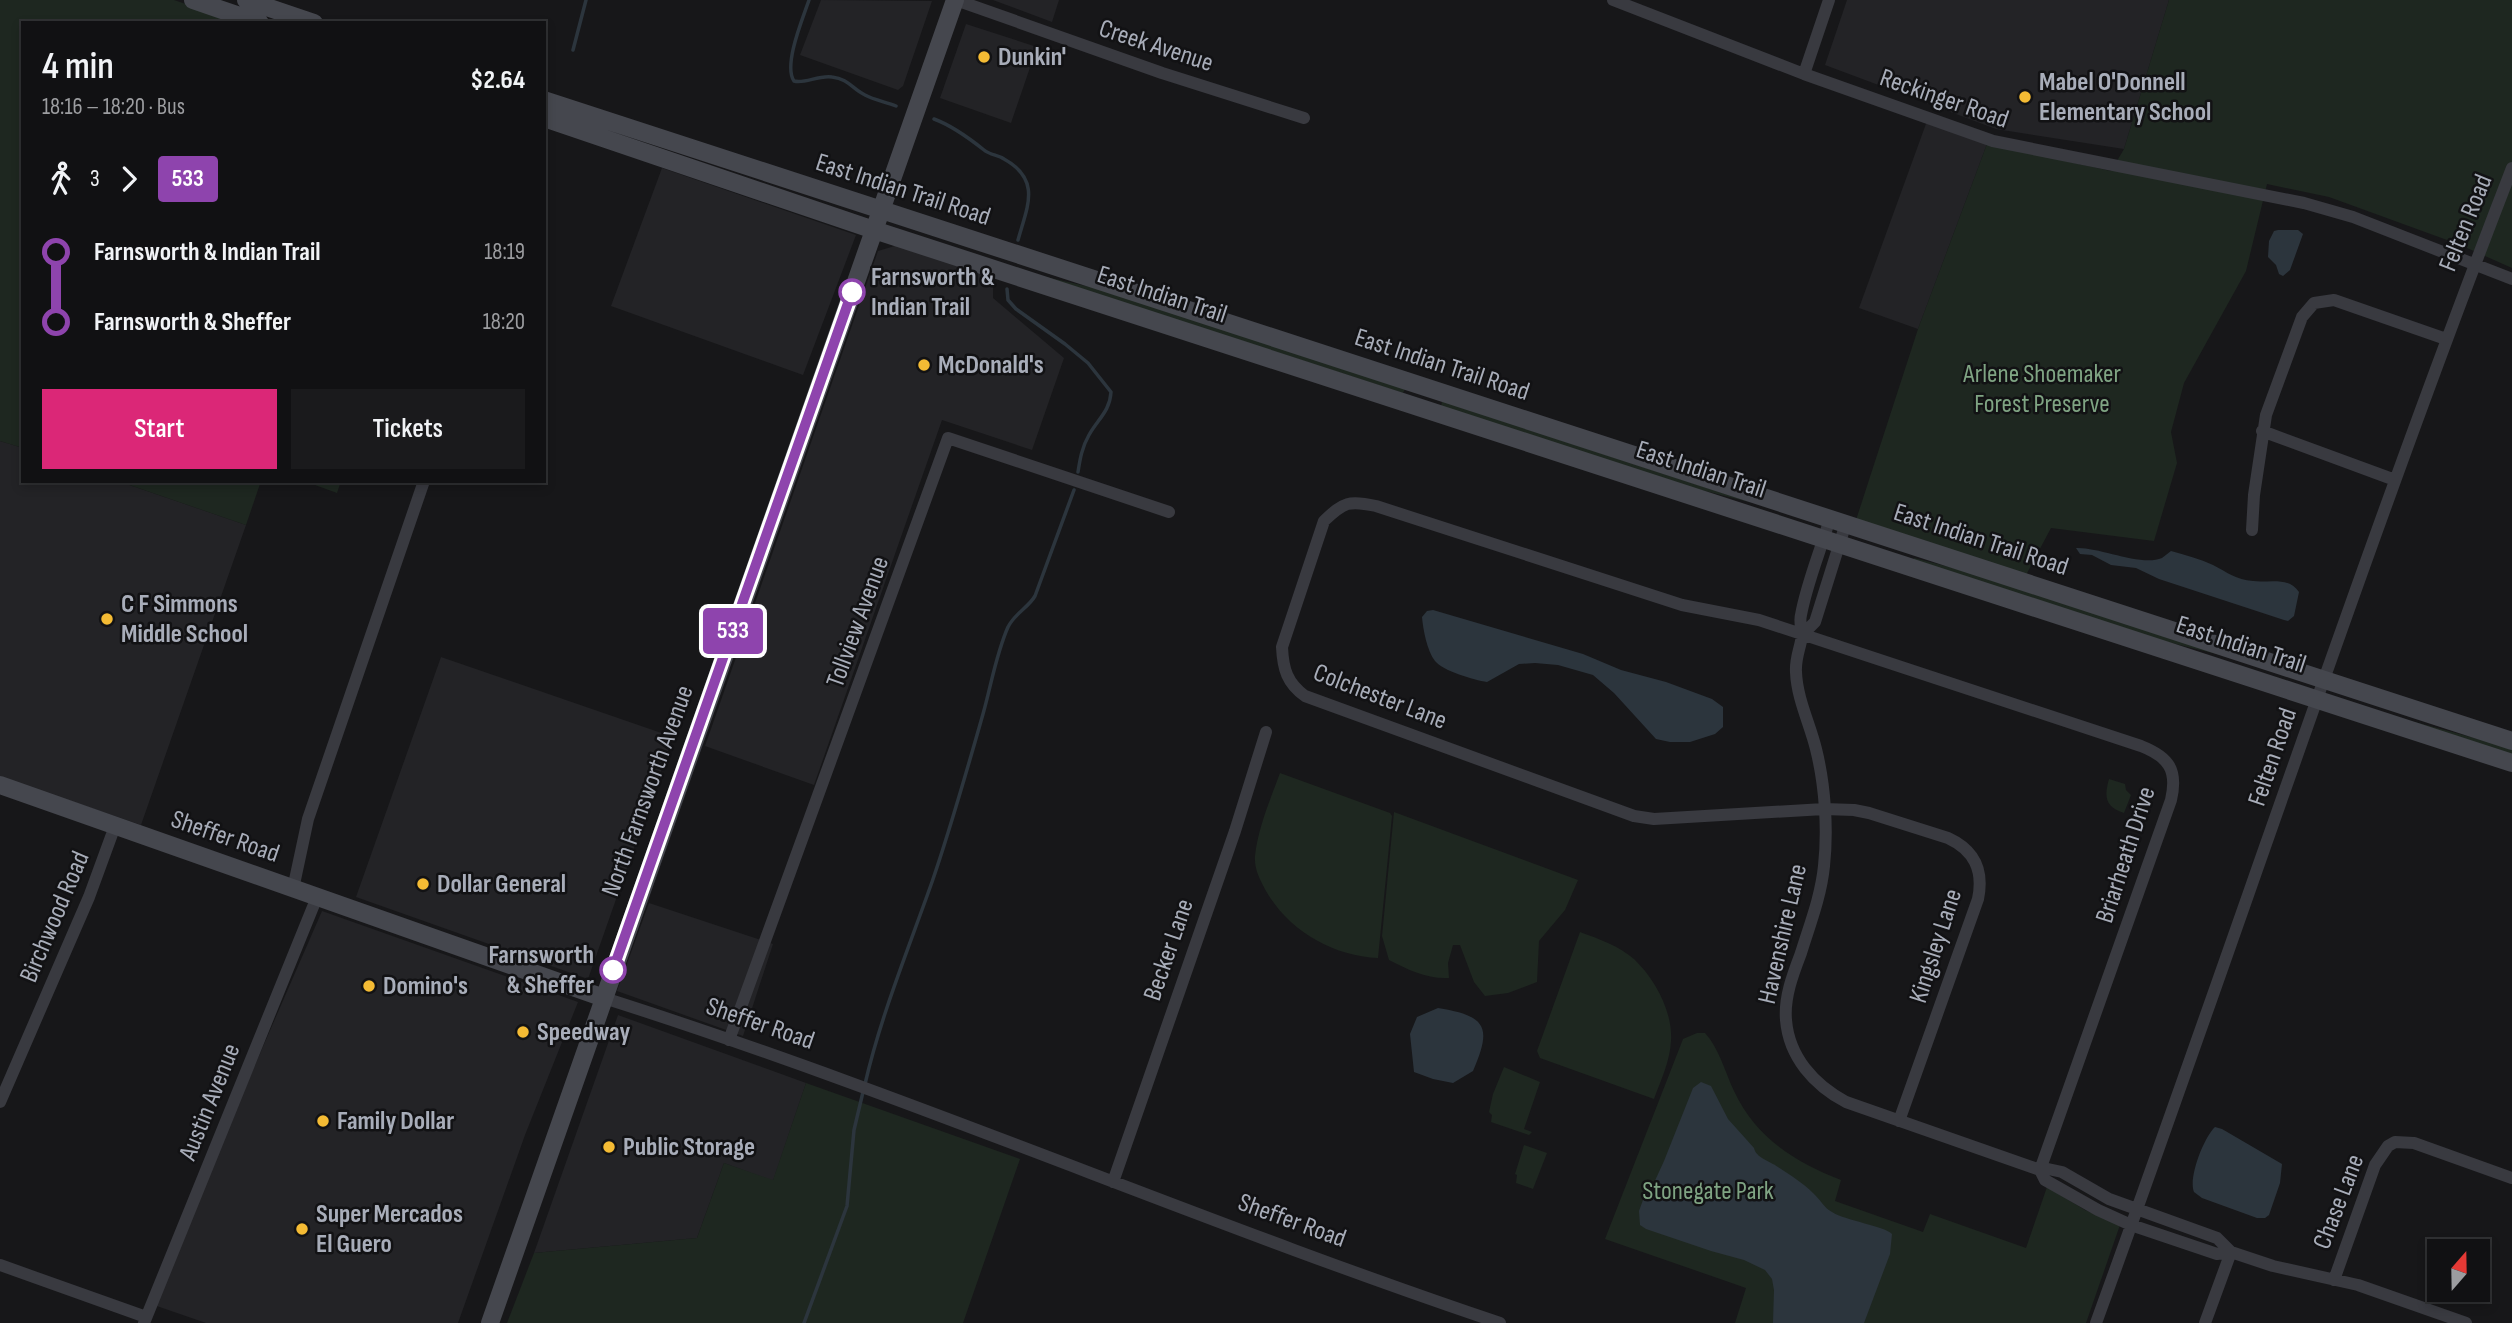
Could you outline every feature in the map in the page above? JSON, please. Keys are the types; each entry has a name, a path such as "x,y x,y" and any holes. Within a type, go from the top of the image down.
{"main road":[{"path":"193,0 254,21"},
{"path":"246,0 286,18 304,21"},
{"name":"North Farnsworth Avenue","path":"489,1323 955,0"},
{"name":"East Indian Trail Road","path":"546,101 2324,679"},
{"name":"East Indian Trail Road","path":"546,119 874,230"},
{"name":"East Indian Trail","path":"874,230 2512,763"},
{"path":"1419,406 1425,387"},
{"name":"East Indian Trail","path":"2324,679 2512,741"},
{"name":"Sheffer Road","path":"0,785 604,998"}],"street":[{"name":"Creek Avenue","path":"955,0 1162,73 1304,118"},
{"name":"Reckinger Road","path":"1613,0 1804,74 1993,141 2304,203 2353,218 2512,279"},
{"path":"1804,74 1829,0"},
{"name":"Felten Road","path":"2096,1323 2395,480 2474,263 2512,168"},
{"path":"2252,530 2253,495 2266,415 2302,317 2314,303 2328,299 2345,303 2446,339"},
{"path":"2262,431 2395,480"},
{"name":"Tollview Avenue","path":"729,1040 948,438 1169,512"},
{"path":"293,889 308,819 423,483"},
{"name":"Colchester Lane","path":"1802,635 1759,620 1682,605 1359,502 1345,503 1324,521 1282,647 1283,665 1293,687 1305,696 1634,816 1654,819 1824,809"},
{"name":"Havenshire Lane","path":"1838,521 1800,618 1802,635 1796,662 1797,683 1817,753 1824,809 1825,851 1821,885 1786,1002 1786,1021 1791,1043 1800,1063 1815,1082 1846,1102 2040,1171 2048,1169 2063,1172 2097,1194 2217,1238 2231,1252 2273,1266 2370,1289 2466,1323"},
{"name":"Briarheath Drive","path":"1802,635 2141,746 2156,752 2171,768 2174,788 2171,800 2040,1171"},
{"name":"Becker Lane","path":"1113,1182 1266,732"},
{"name":"Kingsley Lane","path":"1824,809 1869,813 1948,838 1970,852 1977,862 1981,888 1978,899 1899,1121"},
{"name":"Birchwood Road","path":"0,1102 89,897 115,826"},
{"name":"Austin Avenue","path":"145,1320 317,897"},
{"name":"Sheffer Road","path":"604,998 872,1091 1301,1253 1500,1323"},
{"name":"Chase Lane","path":"2334,1280 2375,1165 2388,1146 2395,1142 2414,1143 2512,1178"},
{"name":"Havenshire Lane","path":"2040,1171 2045,1180 2098,1210 2132,1225 2217,1255 2231,1252"},
{"path":"2205,1323 2231,1252"},
{"path":"0,1265 145,1320"}],"shaded area":[{"path":"821,0 932,1 903,86 898,90 800,55"},
{"path":"993,0 1059,0 1052,22"},
{"name":"Mabel O'Donnell Elementary School","path":"1847,0 2169,0 2124,149 1996,129 1825,65"},
{"path":"966,24 1037,47 1011,123 940,98"},
{"path":"1927,121 1987,144 1918,329 1859,308"},
{"path":"662,168 856,235 803,375 611,306"},
{"path":"2298,230 2303,234 2290,270 2283,276 2268,257 2269,241 2274,231"},
{"path":"898,245 993,277 993,298 1064,358 1032,450 942,420 814,785 705,746 878,251"},
{"name":"C F Simmons Middle School","path":"0,441 21,447 21,483 124,483 246,525 141,825 0,777"},
{"path":"2076,548 2143,560 2162,558 2171,551 2208,563 2242,579 2284,582 2299,592 2294,616 2288,621 2284,620 2159,579 2136,568 2111,565 2092,555 2080,554"},
{"path":"1433,610 1583,654 1621,670 1666,682 1712,699 1723,707 1723,727 1715,734 1690,742 1656,739 1614,693 1593,675 1558,665 1519,664 1487,682 1452,672 1439,665 1432,657 1424,634 1422,617 1427,611"},
{"path":"441,657 673,737 588,979 356,897"},
{"path":"649,903 773,944 743,1036 617,991"},
{"path":"322,911 578,1002 525,1135 458,1323 206,1323 151,1304"},
{"path":"1438,1008 1476,1020 1483,1034 1473,1071 1453,1083 1414,1072 1410,1034 1417,1017"},
{"path":"618,1015 806,1083 773,1181 724,1163 697,1238 534,1253"},
{"path":"1701,1082 1711,1086 1728,1119 1760,1157 1801,1182 1832,1212 1882,1228 1892,1234 1890,1254 1864,1323 1773,1323 1774,1290 1772,1279 1765,1270 1744,1260 1640,1225 1639,1211 1643,1200 1664,1161 1693,1088"},
{"path":"2215,1127 2282,1164 2280,1183 2269,1215 2265,1218 2257,1218 2202,1198 2194,1192 2193,1177 2198,1158 2206,1139"}],"green space":[{"path":"0,0 174,0 235,21 21,21 21,447 0,441"},
{"name":"Arlene Shoemaker Forest Preserve","path":"2169,0 2512,0 2512,268 2458,244 2329,197 2267,184 2246,271 2184,383 2171,432 2177,463 2154,541 2051,528 2026,575 1856,520 1918,329 1987,144 2111,171 2124,149"},
{"path":"1037,275 1104,290 1405,389 1403,393"},
{"path":"1442,401 1753,503 1681,485 1441,407"},
{"path":"124,483 260,483 246,525"},
{"path":"310,483 340,483 337,493"},
{"path":"1914,558 1990,577 2229,657 2159,640 1913,560"},
{"path":"2415,724 2512,748 2512,756"},
{"path":"1280,773 1392,816 1378,958 1345,952 1314,939 1287,918 1264,887 1256,870 1255,856 1262,825"},
{"path":"2109,779 2125,784 2131,795 2124,813 2113,808 2108,800"},
{"path":"1394,812 1578,880 1565,910 1539,941 1537,982 1508,993 1485,996 1474,982 1460,945 1453,945 1448,963 1449,978 1425,975 1389,960 1382,936"},
{"path":"1580,932 1615,947 1634,959 1649,976 1666,1008 1671,1041 1667,1063 1654,1099 1540,1058 1537,1051"},
{"name":"Stonegate Park","path":"1697,1033 1705,1033 1710,1039 1743,1108 1765,1135 1808,1165 1841,1180 1835,1201 1923,1232 1930,1214 2026,1248 2047,1187 2085,1210 2120,1225 2086,1323 1735,1323 1746,1288 1605,1239 1683,1039"},
{"path":"1504,1067 1540,1082 1524,1129 1532,1132 1529,1135 1491,1122 1492,1115 1489,1112 1493,1094"},
{"path":"806,1083 1020,1159 963,1323 507,1323 534,1253 697,1238 724,1163 773,1180"},
{"path":"1524,1145 1547,1153 1533,1189 1516,1183 1515,1174"}],"waterway":[{"path":"573,50 586,0"},
{"path":"809,0 792,53 791,74 794,81 838,78 869,97 896,106"},
{"path":"934,119 948,125 986,152 1004,159 1023,176 1029,195 1018,240"},
{"path":"1007,289 1008,300 1016,309 1088,363 1111,392 1106,410 1085,444 1078,472"},
{"path":"865,1084 887,1008 952,819 1004,637 1011,622 1035,596 1074,490"},
{"path":"804,1323 847,1206 854,1130 863,1092"}],"bus line":[{"name":"533","path":"613,970 852,292"}],"place":[{"name":"Dunkin'","path":"984,57"},
{"name":"Mabel O'Donnell Elementary School","path":"2025,97"},
{"name":"Farnsworth & Indian Trail","path":"852,292"},
{"name":"McDonald's","path":"924,365"},
{"name":"C F Simmons Middle School","path":"107,619"},
{"name":"Dollar General","path":"423,884"},
{"name":"Farnsworth & Sheffer","path":"613,970"},
{"name":"Domino's","path":"369,986"},
{"name":"Speedway","path":"523,1032"},
{"name":"Family Dollar","path":"323,1121"},
{"name":"Public Storage","path":"609,1147"},
{"name":"Super Mercados El Guero","path":"302,1229"}]}
